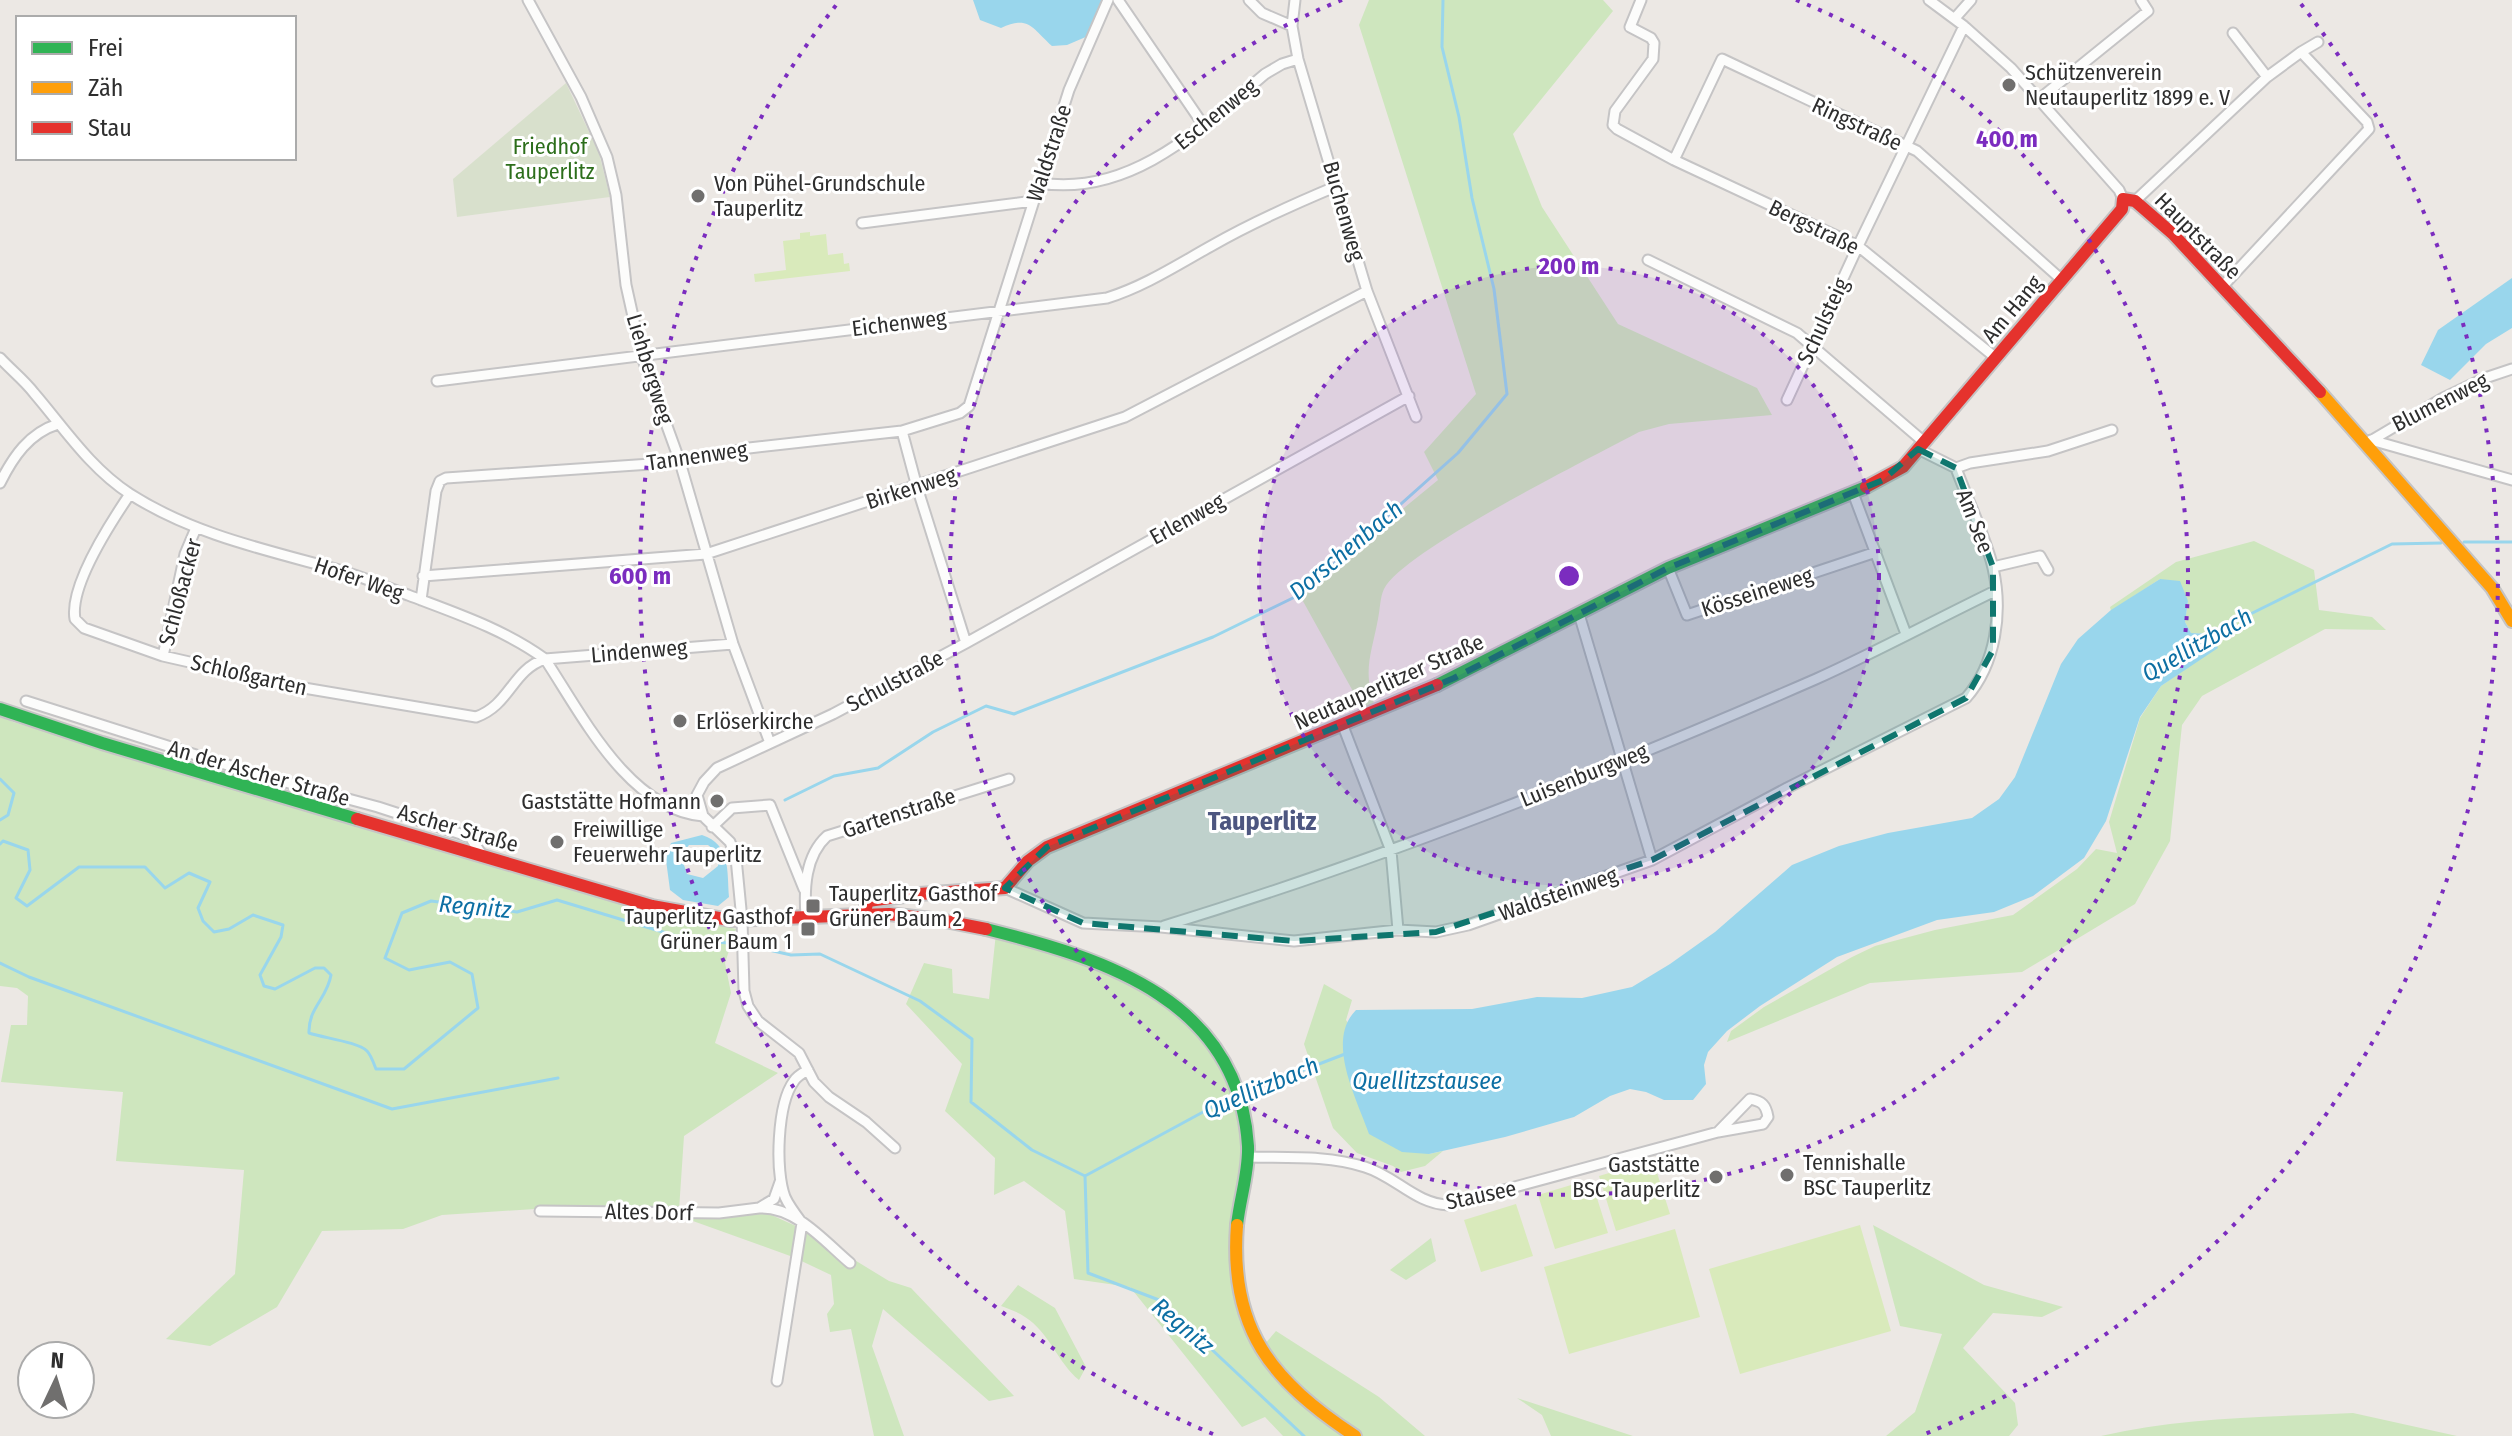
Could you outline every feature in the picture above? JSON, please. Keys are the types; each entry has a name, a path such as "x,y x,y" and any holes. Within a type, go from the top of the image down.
{"street":[{"name":"Liehbergweg","path":"528,0 581,97 607,157 616,195 618,238 626,285 642,357 680,462 733,644 770,743"},
{"name":"Waldstraße","path":"1001,310 1069,90 1108,0"},
{"path":"1118,0 1204,126"},
{"path":"1249,0 1262,13 1292,26"},
{"name":"Buchenweg","path":"1295,0 1292,26 1298,59 1367,291 1416,417"},
{"name":"Bergstraße","path":"1641,0 1630,27 1651,38 1654,43 1653,59 1615,111 1613,125 1674,160 1858,246 1996,358"},
{"name":"Hauptstraße","path":"1929,0 1955,18 2011,68 2119,190 2173,234 2369,442 2492,588 2512,621"},
{"path":"1955,18 1971,0"},
{"path":"2038,100 2148,11 2141,0"},
{"name":"Schulsteig","path":"1787,400 1964,26"},
{"path":"2233,33 2267,77"},
{"path":"2129,200 2267,77 2318,42"},
{"path":"2222,287 2369,129 2367,122 2301,52"},
{"name":"Eschenweg","path":"1040,183 1093,182 1131,170 1171,151 1265,74 1298,59"},
{"name":"Ringstraße","path":"1674,160 1722,59 1917,151 2062,280"},
{"name":"Eichenweg","path":"437,381 1107,298 1134,290 1268,215 1337,186"},
{"name":"Am Hang","path":"1921,445 2129,200"},
{"path":"862,223 1034,201"},
{"name":"Am See","path":"1648,260 1797,333 1921,445 1956,468 1993,567 1995,591"},
{"name":"Birkenweg","path":"423,576 706,554 1125,417 1367,291"},
{"name":"Tannenweg","path":"421,600 440,481 680,462 749,448 902,431 960,413 969,406 1001,310"},
{"name":"Hofer Weg","path":"0,358 104,473 130,494 223,539 344,571 421,600 503,634 545,659 611,759 628,776 654,798 686,815 703,816"},
{"name":"Blumenweg","path":"2369,442 2443,398 2512,369"},
{"name":"Erlenweg","path":"966,643 1409,396"},
{"path":"0,483 10,463 28,441 58,424"},
{"path":"1956,468 2048,451 2112,430"},
{"name":"Schulstraße","path":"703,816 697,795 717,768 833,714 966,643 902,431"},
{"name":"Blumenweg","path":"2369,442 2512,480"},
{"name":"Neutauperlitzer Straße","path":"1005,888 1028,861 1047,847 1454,678 1668,568 1883,480 1903,467 1921,445"},
{"path":"1853,493 1906,634"},
{"name":"Schloßgarten","path":"130,494 103,534 75,598 75,619 84,628 163,656 304,688 476,717 497,707 527,667 545,659"},
{"name":"Schloßacker","path":"163,656 185,554 196,528"},
{"name":"Kösseineweg","path":"1668,568 1687,615 1876,552"},
{"name":"Am See","path":"1993,567 2040,556 2048,570"},
{"name":"Luisenburgweg","path":"1161,927 1391,851 1621,761 1819,678 1995,591"},
{"name":"Waldsteinweg","path":"1005,888 1083,923 1161,927 1294,941 1398,930 1436,932 1468,925 1652,860 1966,698 1977,685 1993,650 1995,591"},
{"path":"1579,614 1652,860"},
{"name":"Lindenweg","path":"545,659 733,644"},
{"name":"An der Ascher Straße","path":"26,701 259,775 378,807 470,837 482,855"},
{"name":"Ascher Straße","path":"0,709 102,743 689,915 742,920 864,914 921,916 966,923 1020,937 1131,977 1181,1011 1228,1064 1242,1110 1248,1157 1235,1247 1239,1287 1248,1320 1264,1355 1283,1380 1315,1409 1355,1436"},
{"path":"1343,726 1391,851 1398,930"},
{"name":"Gartenstraße","path":"806,916 805,890 816,846 827,836 1009,779"},
{"path":"712,827 732,808 770,805 805,890"},
{"path":"703,816 730,842 736,858 744,991 748,1006 758,1021 799,1053 814,1082 829,1097 866,1122 895,1148"},
{"path":"864,914 868,901 1005,888"},
{"name":"Altes Dorf","path":"802,1223 786,1200 779,1156 783,1108 793,1083 808,1070"},
{"name":"Stausee","path":"1248,1157 1351,1163 1369,1168 1426,1201 1448,1205 1718,1132 1763,1124 1768,1117 1767,1108 1761,1101 1750,1099 1718,1132"},
{"path":"759,1208 774,1199 781,1178"},
{"name":"Altes Dorf","path":"540,1211 719,1213 777,1209 802,1223 850,1263"},
{"path":"777,1381 802,1223"}],"highlighted area":[{"path":"1918,449 1956,468 1993,567 1993,650 1966,698 1652,860 1436,932 1294,941 1083,923 1005,888 1047,847 1454,678 1668,568 1883,480"}],"green space":[{"path":"1369,0 1603,0 1613,11 1513,134 1542,207 1618,324 1757,388 1772,415 1669,424 1639,432 1501,506 1426,552 1399,572 1384,589 1369,664 1369,684 1376,709 1365,713 1299,594 1438,480 1424,452 1476,394 1359,25"},
{"name":"Friedhof Tauperlitz","path":"566,83 599,153 610,197 457,217 453,179"},
{"path":"810,232 810,236 826,234 828,255 843,253 844,264 849,263 850,271 755,282 754,274 786,270 783,241 800,239 800,233"},
{"path":"2254,541 2314,570 2319,610 2372,617 2386,630 2325,629 2202,696 2182,725 2170,841 2135,904 2022,972 1870,983 1727,1042 1731,1031 1764,1007 1852,957 1875,946 1935,930 2013,915 2077,869 2096,849 2117,853 2109,822 2140,718 2161,686 2217,647 2211,634 2191,633 2185,622 2188,601 2160,579 2111,611 2110,607 2176,562"},
{"path":"0,715 13,722 280,803 647,908 736,929 725,963 731,993 715,1043 778,1073 684,1136 679,1210 767,1213 807,1231 889,1281 911,1288 1014,1396 989,1401 883,1309 872,1346 904,1436 874,1436 851,1329 830,1332 827,1314 834,1304 831,1275 793,1257 679,1216 678,1210 535,1209 442,1215 403,1229 322,1231 277,1307 210,1346 166,1339 235,1274 244,1170 116,1161 123,1092 1,1082 11,1025 27,1025 28,996 17,988 0,986"},
{"path":"996,933 1134,975 1206,1033 1245,1109 1238,1247 1251,1320 1264,1345 1276,1331 1379,1397 1425,1436 1283,1436 1265,1417 1242,1427 1130,1287 1074,1279 1065,1211 1024,1181 994,1195 995,1158 945,1111 962,1064 906,1004 924,963 952,969 953,993 989,999"},
{"path":"1324,984 1352,1000 1346,1020 1429,1154 1443,1151 1425,1166 1401,1172 1357,1153 1333,1128 1304,1044"},
{"path":"1653,1160 1670,1214 1616,1231 1599,1176"},
{"path":"1591,1179 1608,1233 1555,1249 1538,1195"},
{"path":"1516,1204 1533,1256 1481,1272 1464,1220"},
{"path":"1860,1225 1891,1331 1740,1374 1709,1269"},
{"path":"1873,1225 1984,1285 2063,1307 2042,1317 1993,1313 1963,1348 2015,1403 2018,1425 2009,1436 1886,1436 1915,1412 1942,1334 1900,1326"},
{"path":"1675,1229 1700,1317 1569,1354 1544,1267"},
{"path":"1431,1238 1436,1261 1406,1280 1390,1270"},
{"path":"1018,1285 1055,1308 1086,1367 1079,1380 1033,1323 1001,1306"},
{"path":"1517,1398 1633,1436 1551,1436 1542,1415"},
{"path":"2353,1413 2457,1436 2101,1436 2194,1421"}],"water":[{"path":"973,0 1102,0 1088,36 1067,45 1052,46 1030,25 1018,23 1001,28 980,20"},
{"path":"2512,278 2512,328 2486,344 2450,380 2421,365 2438,330"},
{"name":"Quellitzstausee","path":"2160,579 2180,581 2188,601 2185,622 2191,633 2211,634 2218,648 2161,686 2140,717 2106,821 2084,858 2033,896 1994,912 1937,920 1837,957 1727,1031 1708,1052 1704,1065 1706,1084 1693,1100 1664,1100 1630,1089 1610,1096 1574,1117 1429,1154 1402,1152 1369,1134 1351,1088 1343,1054 1347,1023 1356,1010 1472,1009 1537,997 1582,998 1632,987 1715,932 1792,865 1839,846 1888,833 1972,818 1999,799 2015,777 2061,664 2078,639 2111,610"},
{"path":"702,835 718,845 726,860 729,897 718,906 683,900 670,890 666,860 671,843","holes":["689,845 708,845 719,854 718,866 703,878 687,874 681,856"]}],"waterway":[{"name":"Dorschenbach","path":"785,800 834,776 878,768 933,732 986,706 1014,714 1213,637 1299,595 1458,453 1507,394 1494,289 1442,47 1443,0"},
{"name":"Quellitzbach","path":"2464,542 2512,542"},
{"name":"Quellitzbach","path":"2208,635 2392,544 2441,543"},
{"name":"Regnitz","path":"0,779 14,793 8,815 0,820"},
{"name":"Regnitz","path":"0,844 3,841 28,850 30,870 16,898 27,906 79,867 145,867 165,888 189,873 210,882 198,908 203,921 214,932 229,929 253,915 283,925 281,937 260,975 264,986 275,989 315,968 324,968 331,975 311,1017 309,1033 363,1048 376,1069 404,1069 478,1008 472,974 450,962 409,970 385,958 402,913 431,901 517,912 557,900 686,939 738,944"},
{"name":"Regnitz","path":"746,945 791,955 820,954 920,1001 972,1039 971,1102 1032,1150 1085,1176 1088,1273 1159,1300 1304,1436"},
{"path":"0,963 29,977 392,1109 558,1078"},
{"name":"Quellitzbach","path":"1244,1093 1345,1054"},
{"name":"Quellitzbach","path":"1085,1176 1237,1096"}],"traffic: fast":[{"path":"1437,685 1668,568 1866,487"},
{"path":"0,709 102,743 357,819"},
{"path":"986,929 1077,955 1120,973 1159,994 1193,1022 1220,1055 1239,1096 1248,1156 1237,1225"}],"traffic: slow":[{"path":"2320,392 2492,588 2512,621"},
{"path":"1237,1225 1236,1262 1240,1295 1262,1349 1300,1395 1355,1436"}],"traffic: jam":[{"path":"1866,487 1903,467 2122,209 2123,199 2135,201 2173,234 2320,392"},
{"path":"864,914 868,901 1005,888 1028,861 1047,847 1437,685"},
{"path":"357,819 652,906 730,920 889,914 986,929"}],"place":[{"name":"Schützenverein Neutauperlitz 1899 e. V","path":"2009,85"},
{"name":"Von Pühel-Grundschule Tauperlitz","path":"698,196"},
{"name":"Erlöserkirche","path":"680,721"},
{"name":"Gaststätte Hofmann","path":"717,801"},
{"name":"Freiwillige Feuerwehr Tauperlitz","path":"557,842"},
{"name":"Tauperlitz, Gasthof Grüner Baum 2","path":"813,906"},
{"name":"Tauperlitz, Gasthof Grüner Baum 1","path":"808,929"},
{"name":"Tennishalle BSC Tauperlitz","path":"1787,1175"},
{"name":"Gaststätte BSC Tauperlitz","path":"1716,1177"}],"district":[{"name":"Tauperlitz","path":"1262,821"}]}
